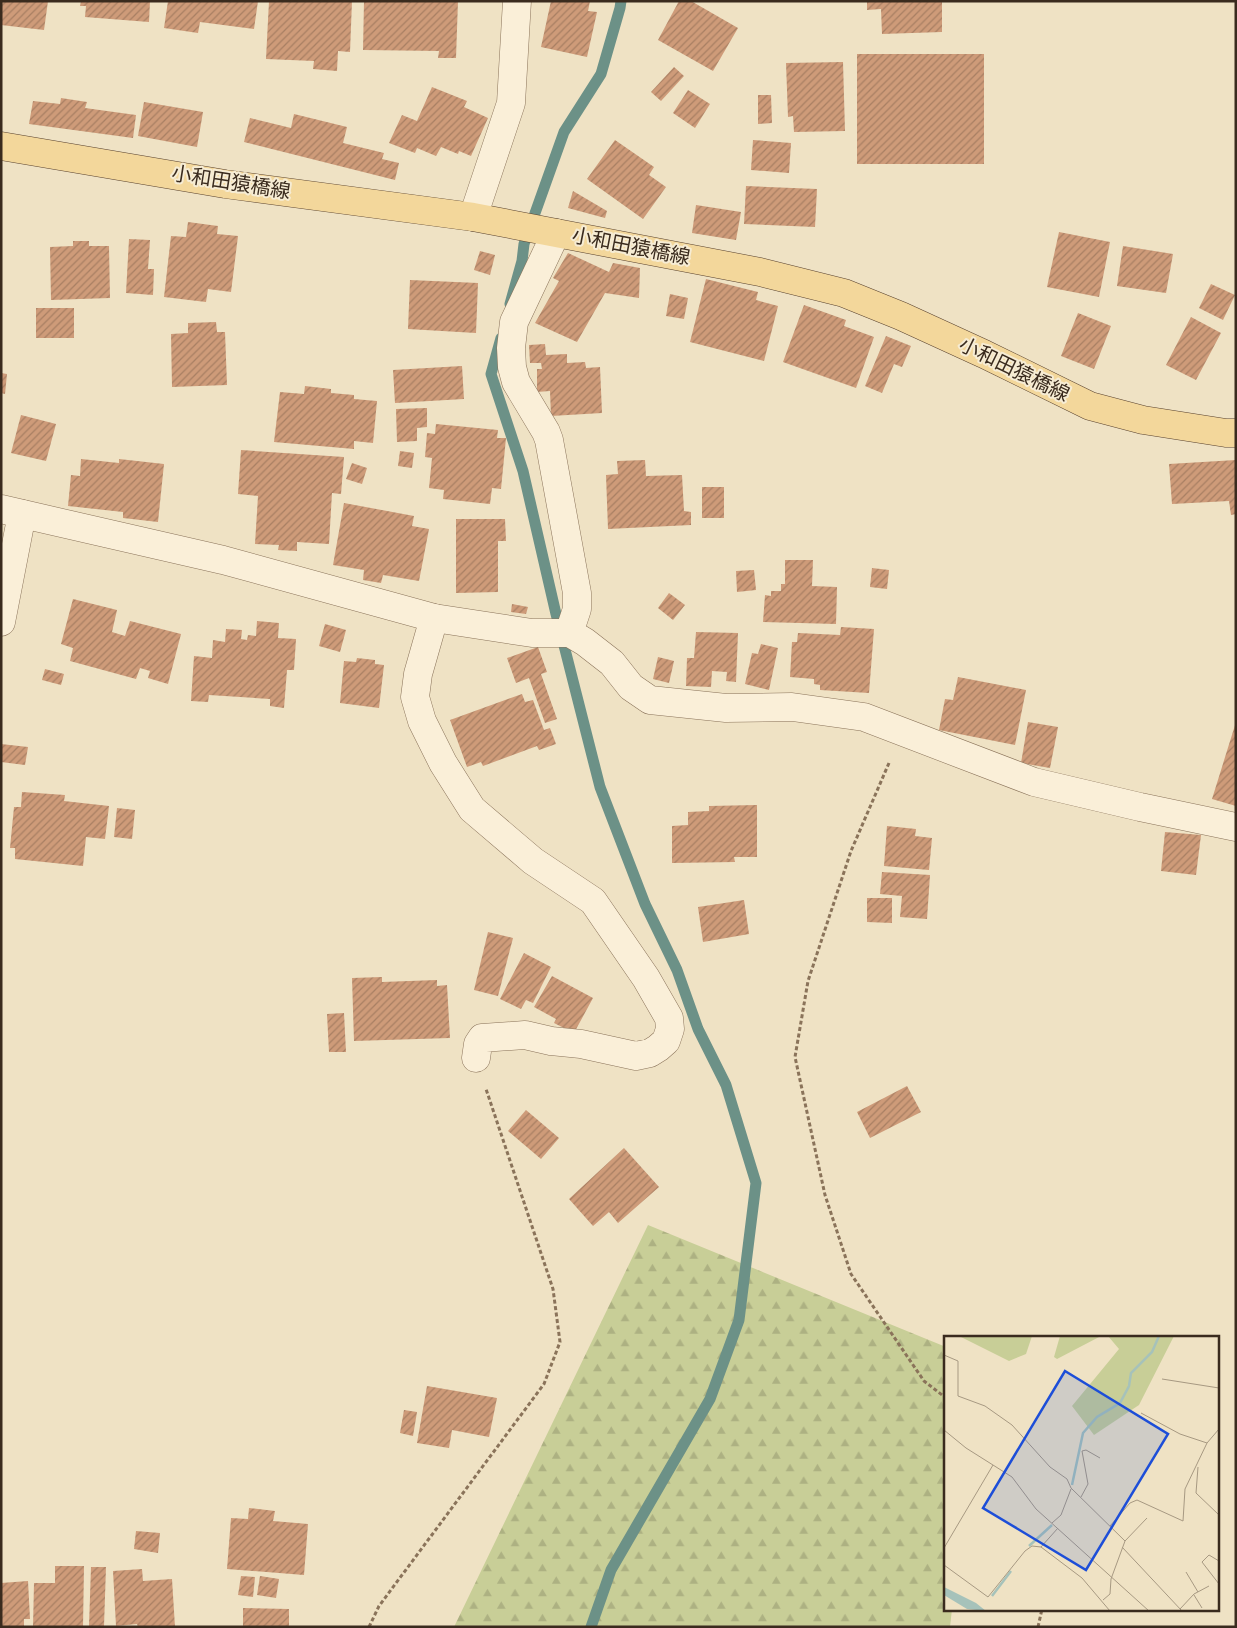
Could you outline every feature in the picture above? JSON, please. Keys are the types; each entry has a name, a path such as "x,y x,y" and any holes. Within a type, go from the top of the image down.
{"main road":[{"name":"小和田猿橋線","path":"1,146 225,184 473,217 760,272 844,292 984,354 1090,406 1143,420 1236,433"}],"street":[{"path":"473,217 510,103 517,1"},
{"path":"556,233 514,322 511,348 512,367 516,382 549,440 577,593 577,609 568,633"},
{"path":"1,622 12,512 223,560 434,618 532,633 568,633 585,642 612,664 631,687 650,700 726,708 792,707 864,717 1034,782 1236,827"},
{"path":"434,618 418,674 416,697 422,721 443,763 472,809 533,861 593,902 646,978 669,1018 670,1029 666,1041 650,1053 636,1056 581,1044 551,1041 525,1035 482,1038 478,1044 476,1058"}],"path":[{"path":"902,732 851,851 808,981 795,1057 825,1195 851,1274 924,1381 944,1396"},
{"path":"369,1627 379,1606 544,1384 560,1342 553,1289 476,1058"},
{"path":"1038,1627 1042,1610"}],"green space":[{"path":"648,1225 944,1346 944,1610 952,1610 950,1627 454,1627"}],"building":[{"path":"1,1 48,1 44,30 1,25"},
{"path":"81,1 150,1 149,22 85,17 86,6 80,6"},
{"path":"168,1 258,1 254,29 200,22 198,33 164,28"},
{"path":"269,1 352,1 350,52 338,51 337,71 313,69 314,61 266,59"},
{"path":"364,1 458,1 456,58 438,58 439,51 363,50"},
{"path":"551,1 590,1 588,11 597,12 587,57 541,47"},
{"path":"679,1 691,1 738,28 713,71 658,40"},
{"path":"867,1 942,1 942,32 882,34 881,9 867,10"},
{"path":"857,54 984,54 984,164 857,164"},
{"path":"843,62 845,131 794,132 793,116 788,117 786,63"},
{"path":"674,67 684,76 661,101 651,92"},
{"path":"432,87 467,101 464,107 488,118 471,156 459,151 458,154 441,147 436,156 417,148 415,153 389,143 402,115 417,121"},
{"path":"688,90 710,104 695,128 673,113"},
{"path":"758,95 771,95 772,123 758,124"},
{"path":"61,98 87,102 85,108 136,115 133,138 29,124 33,101 60,104"},
{"path":"144,102 203,112 197,147 138,136"},
{"path":"294,114 347,127 343,143 384,153 382,159 399,163 395,180 244,142 250,118 291,128"},
{"path":"615,140 654,167 649,175 666,187 643,219 587,179"},
{"path":"753,140 791,143 789,173 751,170"},
{"path":"746,186 817,189 815,227 744,224"},
{"path":"573,191 607,211 605,218 568,208"},
{"path":"696,205 741,212 736,240 692,233"},
{"path":"188,222 218,226 217,234 238,236 231,292 208,289 206,302 164,297 171,236 186,237"},
{"path":"1059,232 1110,242 1099,297 1047,287"},
{"path":"129,239 150,240 148,269 154,269 153,295 126,293"},
{"path":"73,241 89,241 89,246 109,246 110,298 51,300 50,247 73,246"},
{"path":"1123,246 1173,254 1166,293 1117,286"},
{"path":"480,251 495,255 490,275 474,270"},
{"path":"568,253 609,272 613,263 640,268 639,298 605,293 577,342 535,323 559,281 553,278"},
{"path":"706,279 758,292 756,300 778,306 764,361 690,342"},
{"path":"410,280 478,283 476,333 408,329"},
{"path":"1211,284 1235,295 1223,320 1199,308"},
{"path":"670,294 688,298 684,319 666,316"},
{"path":"804,305 846,320 844,326 874,337 856,388 783,362"},
{"path":"36,308 74,308 74,338 36,338"},
{"path":"1078,313 1111,326 1094,369 1061,356"},
{"path":"1191,317 1221,333 1196,380 1166,365"},
{"path":"216,322 217,332 225,332 227,385 172,387 171,334 188,333 188,323"},
{"path":"886,336 911,346 902,367 894,364 882,393 865,386"},
{"path":"545,344 546,355 567,354 567,363 585,362 586,368 600,367 602,413 551,416 550,391 537,392 537,369 542,369 541,363 530,363 529,345"},
{"path":"462,366 464,399 395,403 393,370"},
{"path":"1,373 7,374 5,394 1,393"},
{"path":"305,386 331,389 331,393 354,395 354,399 377,401 373,443 354,441 354,449 274,442 280,392 304,394"},
{"path":"427,408 427,427 417,428 417,441 397,442 396,409"},
{"path":"21,415 56,424 46,461 11,453"},
{"path":"436,424 498,430 497,438 506,438 501,489 492,488 490,504 443,499 444,490 429,488 432,458 425,457 427,433 435,434"},
{"path":"241,450 344,457 341,494 332,493 329,544 297,542 297,551 278,550 279,545 255,544 258,496 238,494"},
{"path":"400,451 414,453 412,468 398,466"},
{"path":"81,459 119,463 119,459 164,464 158,522 123,518 123,512 68,506 71,475 80,476"},
{"path":"645,460 646,476 682,475 684,511 691,512 691,525 608,529 606,475 618,474 617,461"},
{"path":"1236,460 1236,514 1231,515 1229,501 1172,504 1169,464"},
{"path":"352,463 367,468 362,484 346,479"},
{"path":"702,487 724,487 724,518 702,518"},
{"path":"344,503 414,516 412,526 429,529 419,581 383,575 381,583 363,580 364,570 333,565"},
{"path":"456,519 505,519 506,541 498,541 498,592 456,593"},
{"path":"785,560 813,560 812,586 837,587 836,624 763,622 765,595 771,596 771,591 781,591 781,584 785,584"},
{"path":"872,568 889,570 887,589 870,587"},
{"path":"754,570 756,590 737,592 736,571"},
{"path":"669,593 685,605 673,620 658,608"},
{"path":"73,599 117,610 112,632 125,636 130,621 181,634 168,684 148,678 150,671 140,668 136,679 70,661 73,648 61,644"},
{"path":"512,604 528,607 526,614 511,612"},
{"path":"257,621 279,623 278,638 296,639 294,670 287,670 284,708 270,706 270,699 209,695 208,702 191,701 194,656 212,658 213,640 225,642 226,629 242,630 241,639 247,640 248,635 256,636"},
{"path":"325,624 346,630 340,652 319,646"},
{"path":"841,627 874,629 869,693 820,690 820,685 814,684 814,679 790,677 792,642 797,642 798,633 840,635"},
{"path":"696,632 738,633 736,682 726,681 727,672 712,671 711,687 686,686 687,658 694,658"},
{"path":"761,644 778,648 769,690 745,684 752,653 758,654"},
{"path":"538,647 547,672 541,674 557,719 545,723 529,678 516,683 507,658"},
{"path":"658,657 674,661 669,683 653,679"},
{"path":"357,658 375,660 375,664 384,665 379,708 340,703 344,661 356,662"},
{"path":"45,669 64,674 61,685 42,680"},
{"path":"958,677 1026,690 1015,745 939,730 945,699 953,700"},
{"path":"522,694 525,702 533,700 544,730 550,728 556,744 539,750 537,746 483,766 481,762 467,767 450,720"},
{"path":"1028,722 1058,727 1050,768 1021,763"},
{"path":"1236,722 1236,806 1212,799"},
{"path":"1,744 28,747 25,765 1,762"},
{"path":"22,792 65,795 64,801 109,806 105,839 86,837 83,866 15,859 15,848 10,848 14,807 21,807"},
{"path":"757,805 757,857 734,857 735,862 672,863 672,826 688,825 688,812 709,811 709,806"},
{"path":"117,808 135,810 132,839 114,837"},
{"path":"887,826 916,829 915,836 932,838 929,870 884,866"},
{"path":"1165,832 1201,835 1196,875 1161,871"},
{"path":"882,872 930,875 927,919 900,917 902,896 880,894"},
{"path":"867,898 892,898 892,923 867,922"},
{"path":"744,900 749,934 703,942 698,907"},
{"path":"488,932 513,938 498,996 474,990"},
{"path":"524,953 551,967 533,1003 526,1000 521,1009 500,999"},
{"path":"552,976 593,998 574,1033 554,1023 556,1019 534,1007"},
{"path":"382,977 382,982 437,980 437,986 447,985 450,1038 354,1041 352,978"},
{"path":"344,1013 346,1052 329,1052 327,1014"},
{"path":"907,1086 921,1112 870,1138 857,1112"},
{"path":"526,1110 559,1138 541,1159 508,1131"},
{"path":"624,1148 659,1187 618,1223 609,1212 593,1226 569,1199"},
{"path":"427,1386 497,1398 489,1437 452,1430 449,1448 417,1443"},
{"path":"404,1410 417,1412 413,1436 400,1433"},
{"path":"249,1508 275,1511 273,1521 308,1524 304,1575 227,1569 231,1518 248,1519"},
{"path":"136,1531 160,1533 158,1553 134,1549"},
{"path":"55,1566 84,1566 83,1627 33,1627 34,1583 55,1583"},
{"path":"91,1567 106,1567 104,1626 89,1626"},
{"path":"142,1569 143,1581 172,1579 175,1627 138,1627 137,1624 116,1626 113,1571"},
{"path":"241,1576 255,1577 253,1597 238,1595"},
{"path":"260,1576 279,1579 276,1598 257,1595"},
{"path":"28,1581 30,1619 24,1619 24,1627 1,1627 1,1583"},
{"path":"243,1608 289,1609 289,1627 243,1627"}],"waterway":[{"path":"510,304 522,261 524,244 564,132 601,74 621,1"},
{"path":"501,338 491,374 523,471 556,614 600,787 645,904 677,970 698,1029 726,1085 756,1183 739,1320 710,1399 611,1570 591,1627"}]}
